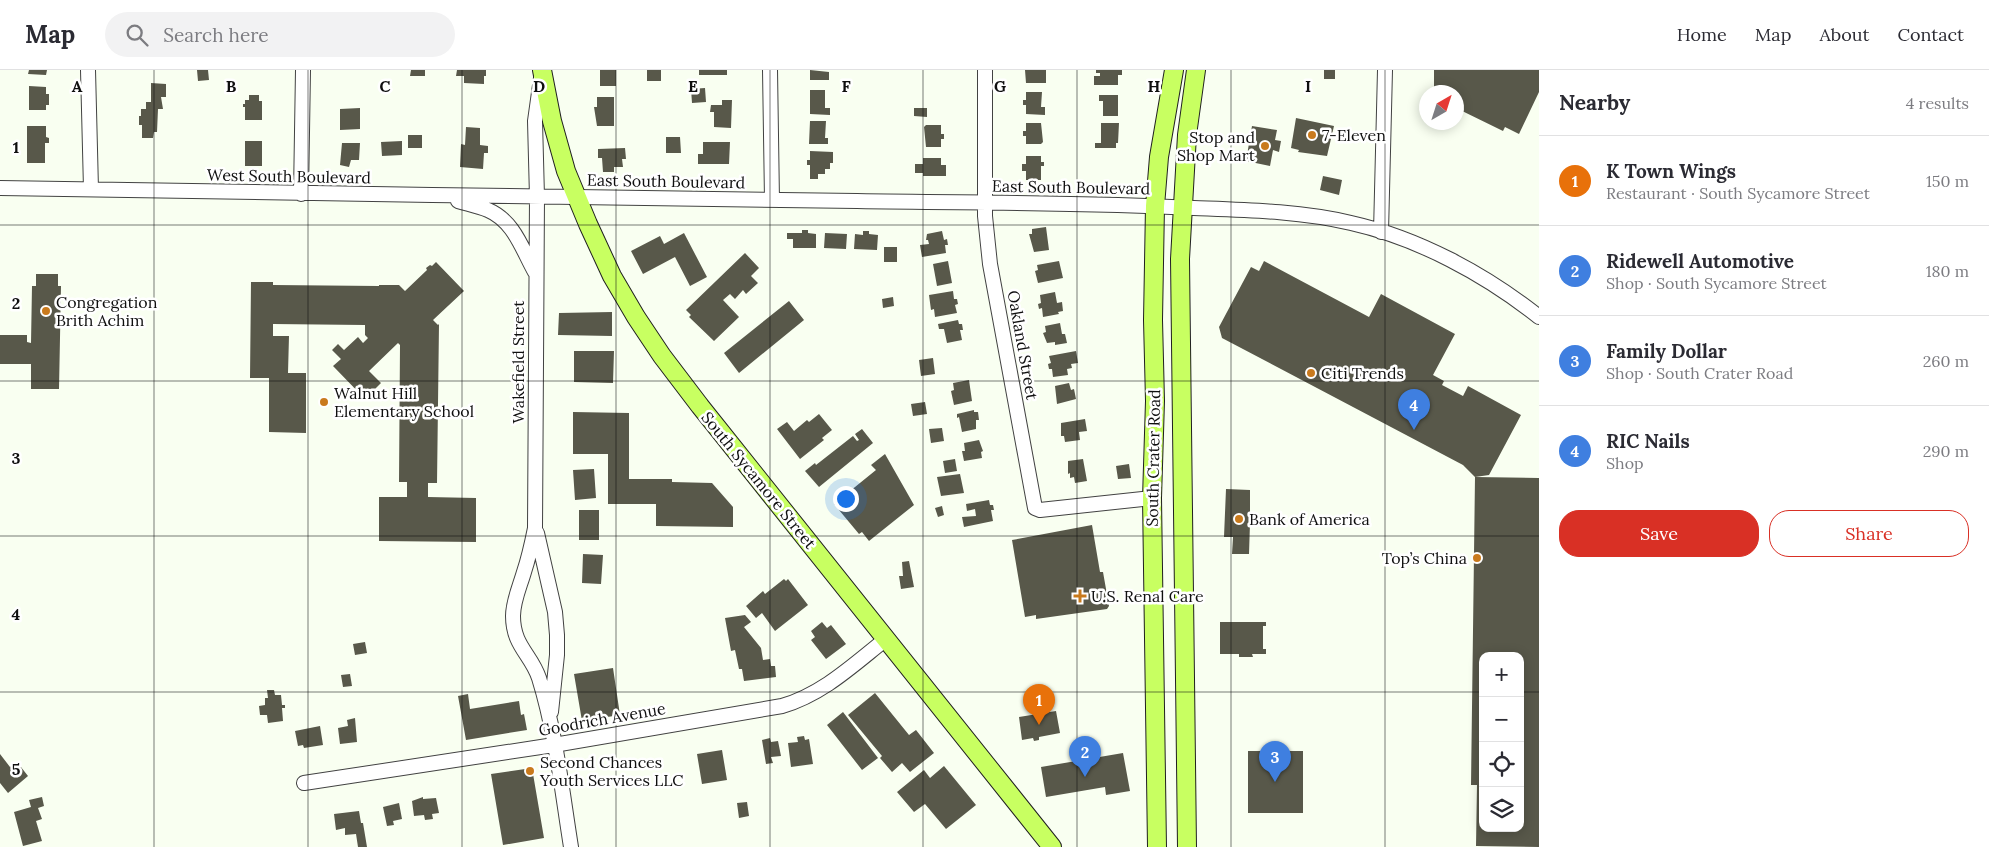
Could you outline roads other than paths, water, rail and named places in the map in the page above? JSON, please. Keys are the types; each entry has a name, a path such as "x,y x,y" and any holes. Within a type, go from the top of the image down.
{"main road":[{"name":"South Sycamore Street","path":"542,70 552,121 566,171 612,276 636,318 662,356 759,481 1052,847"},
{"name":"South Crater Road","path":"1157,847 1152,498 1155,400 1153,320 1155,206 1160,148 1174,70"},
{"name":"South Crater Road","path":"1187,847 1187,727 1182,583 1180,259 1187,135 1196,70"}],"street":[{"path":"88,70 91,188"},
{"path":"301,194 303,70"},
{"name":"South Sycamore Street","path":"537,197 535,121 542,70"},
{"path":"770,70 772,200"},
{"name":"Oakland Street","path":"985,70 985,203 990,264 1036,508 1040,510 1152,498"},
{"path":"1381,232 1385,70"},
{"name":"West South Boulevard","path":"0,188 577,197"},
{"path":"445,196 488,210 510,226 536,273"},
{"name":"Wakefield Street","path":"537,197 536,528 557,635 557,655 550,720"},
{"name":"East South Boulevard","path":"577,197 1155,206 1264,211 1323,217 1381,232 1430,251 1496,285 1539,317"},
{"name":"Wakefield Street","path":"536,528 531,551 514,600 514,630 518,644 533,664 539,677 550,720 571,847"},
{"name":"Goodrich Avenue","path":"304,783 554,745 782,706 797,701 828,685 886,639"}],"place":[{"name":"7-Eleven","path":"1312,135"},
{"name":"Stop and Shop Mart","path":"1265,146"},
{"name":"Congregation Brith Achim","path":"46,311"},
{"name":"Citi Trends","path":"1311,373"},
{"name":"Walnut Hill Elementary School","path":"324,402"},
{"name":"RIC Nails","path":"1414,430"},
{"name":"Bank of America","path":"1239,519"},
{"name":"Top’s China","path":"1477,558"},
{"name":"U.S. Renal Care","path":"1080,596"},
{"name":"K Town Wings","path":"1039,725"},
{"name":"Second Chances Youth Services LLC","path":"530,771"},
{"name":"Ridewell Automotive","path":"1085,777"},
{"name":"Family Dollar","path":"1275,782"}]}
